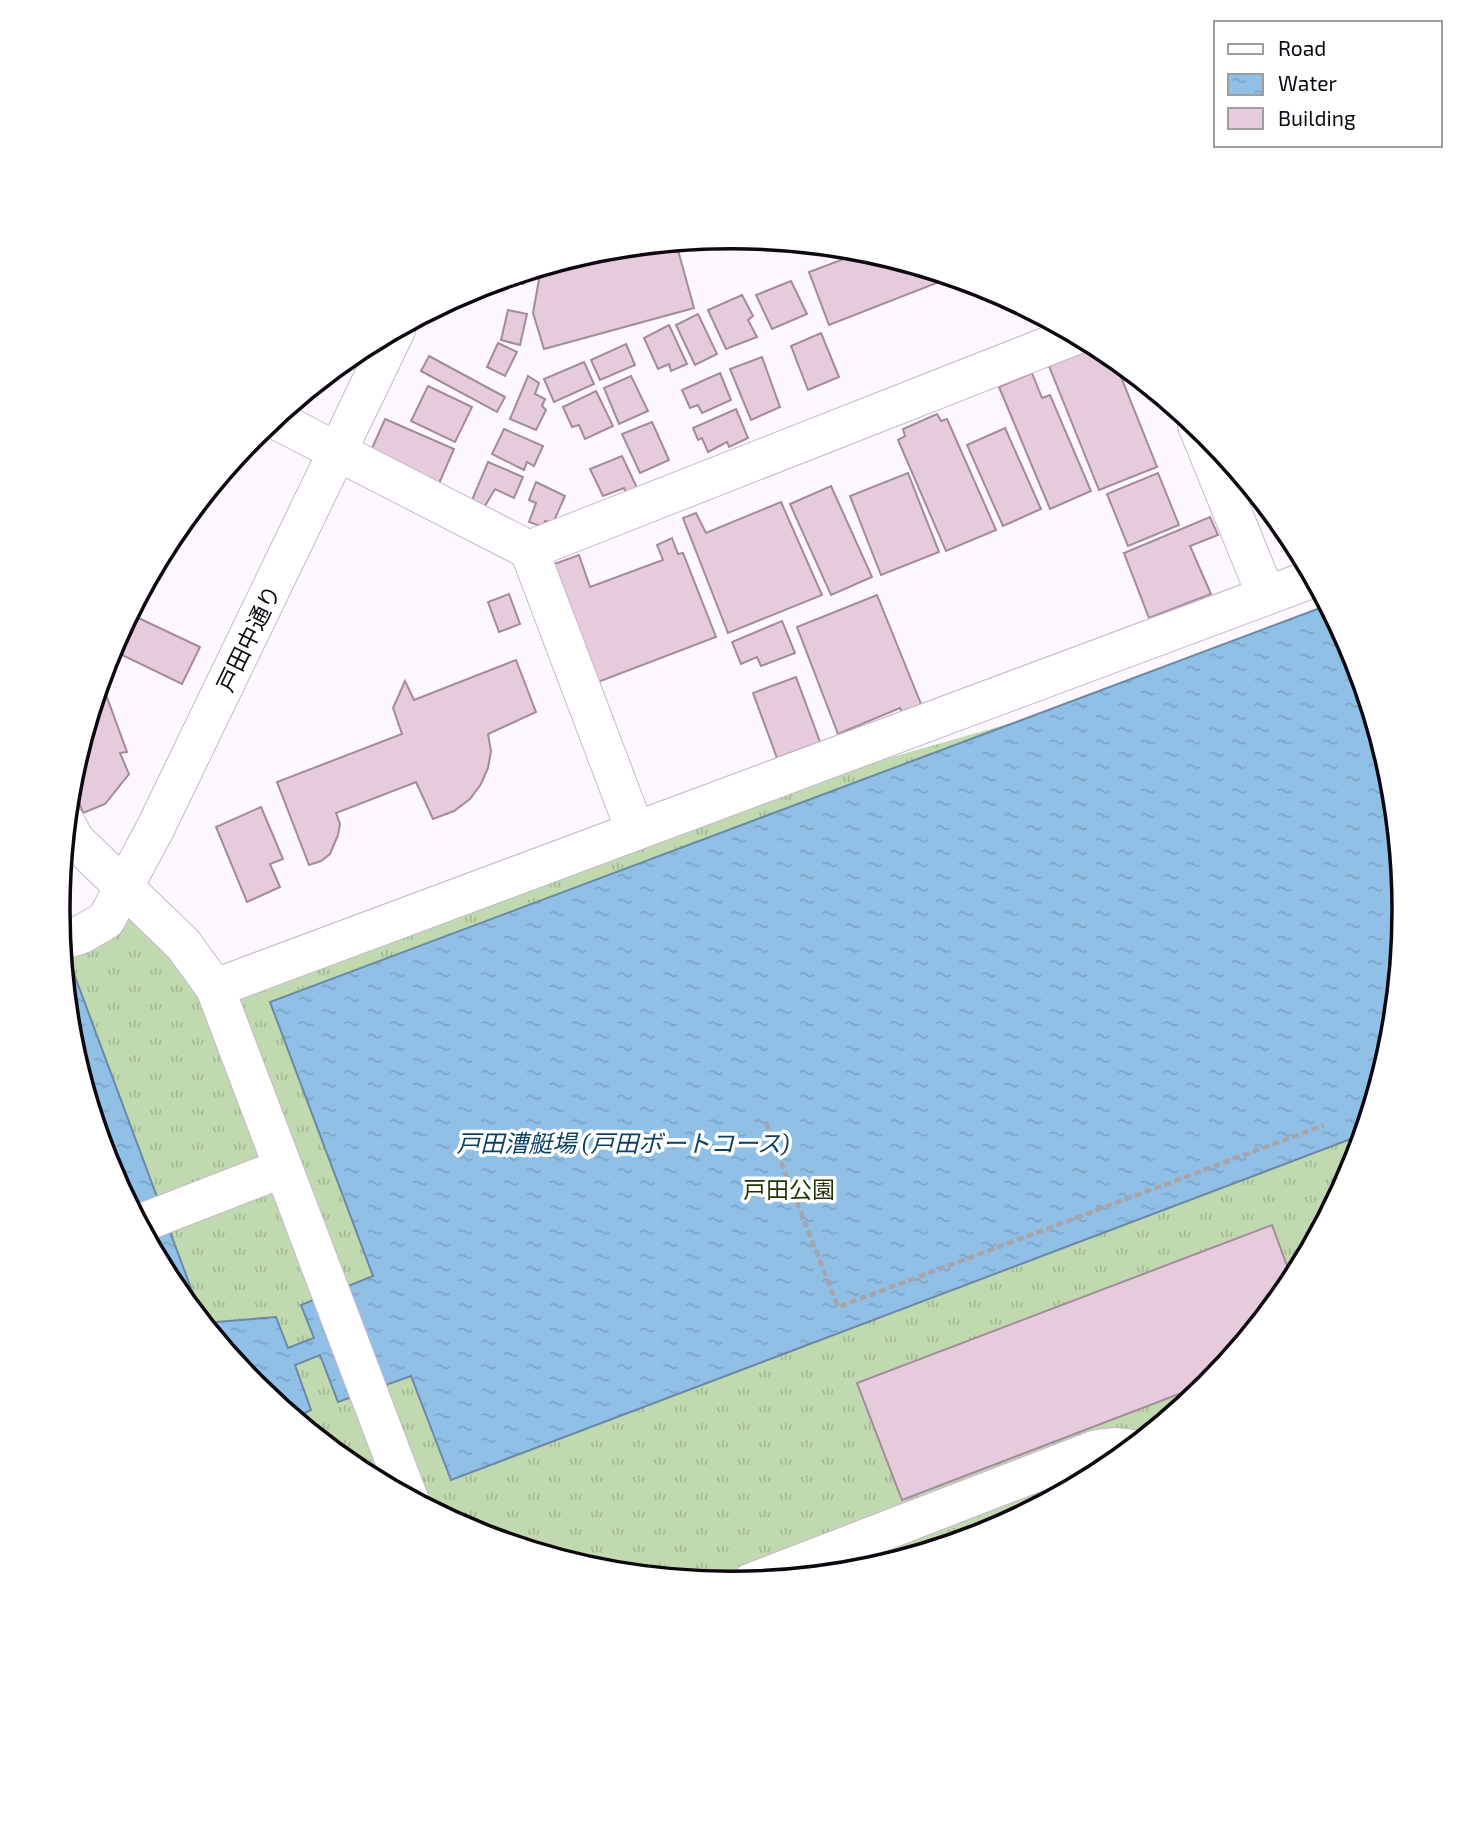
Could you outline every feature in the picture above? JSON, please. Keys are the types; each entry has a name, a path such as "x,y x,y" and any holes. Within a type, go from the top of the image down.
{"street":[{"path":"529,550 1064,340"},
{"name":"戸田中通り","path":"71,938 106,920 156,829 390,345"},
{"path":"284,424 529,550 635,830"},
{"path":"1208,453 1266,595"},
{"path":"215,988 1305,581"},
{"path":"74,839 183,944 215,988 404,1486"},
{"path":"147,1221 284,1168"},
{"path":"783,1570 1097,1449 1118,1447"}],"path":[{"path":"766,1123 838,1307 1324,1125"}],"green space":[{"name":"戸田漕艇場 (戸田ボートコース)","path":"1326,620 1358,698 1370,740 1380,782 1392,868 1392,954 1380,1040 1358,1124 1325,1204 1282,1279 1229,1347 1168,1408 1099,1461 1062,1484 985,1522 903,1550 861,1560 775,1571 732,1572 688,1571 602,1560 560,1550 478,1522 401,1484 364,1461 329,1436 264,1379 234,1347 181,1279 138,1204 105,1124 83,1040 76,997 71,933 124,888 215,988 635,830 1019,721"}],"water":[{"name":"戸田漕艇場 (戸田ボートコース)","path":"1320,608 1358,698 1380,782 1392,868 1392,954 1380,1040 1353,1138 451,1480 411,1376 338,1402 320,1355 295,1365 311,1410 303,1414 264,1379 214,1322 276,1317 288,1348 314,1338 301,1305 373,1276 270,1002"},
{"name":"戸田漕艇場 (戸田ボートコース)","path":"73,971 194,1297 138,1204 105,1124 83,1040"}],"building":[{"path":"678,252 694,308 544,349 533,313 539,279 602,262"},
{"path":"843,259 903,272 937,283 829,325 809,272"},
{"path":"791,281 807,314 772,329 756,295"},
{"path":"742,295 753,316 748,320 757,337 726,349 708,310"},
{"path":"508,310 527,314 520,345 501,340"},
{"path":"698,314 717,354 695,365 676,325"},
{"path":"669,325 687,364 671,371 669,364 658,369 644,338"},
{"path":"821,333 839,377 808,390 791,346"},
{"path":"498,343 517,352 505,376 487,367"},
{"path":"626,344 635,365 600,380 591,360"},
{"path":"1084,352 1121,377 1157,467 1099,490 1049,366"},
{"path":"429,356 505,397 497,412 421,371"},
{"path":"762,357 780,407 751,420 730,369"},
{"path":"584,362 594,384 554,402 544,379"},
{"path":"720,373 731,400 702,413 698,405 690,408 682,390"},
{"path":"1032,373 1042,398 1050,395 1091,491 1050,509 999,387"},
{"path":"528,376 539,383 535,394 545,399 542,406 546,410 536,430 510,419"},
{"path":"631,376 648,411 619,424 604,388"},
{"path":"428,386 472,407 455,442 411,421"},
{"path":"596,391 613,426 585,439 579,425 572,427 563,407"},
{"path":"736,409 748,438 729,447 727,442 708,452 702,438 698,440 693,428"},
{"path":"937,414 941,421 947,419 996,530 946,551 898,440 905,436 903,429"},
{"path":"385,419 454,449 437,488 369,455"},
{"path":"652,422 669,460 640,473 622,434"},
{"path":"1005,428 1041,509 1003,526 967,445"},
{"path":"504,429 543,446 534,466 527,462 524,470 492,454"},
{"path":"622,456 638,490 627,495 624,488 603,496 590,469"},
{"path":"488,462 523,477 514,498 495,489 485,506 472,500"},
{"path":"908,473 939,552 881,575 850,496"},
{"path":"1158,473 1179,525 1128,546 1107,494"},
{"path":"536,482 565,496 553,523 545,521 543,527 529,522 536,503 529,500"},
{"path":"831,486 872,577 831,595 790,504"},
{"path":"781,502 822,595 728,633 683,518 696,513 706,533"},
{"path":"1210,517 1218,535 1190,546 1211,594 1149,618 1124,553"},
{"path":"672,538 678,554 683,553 716,637 598,682 554,564 579,555 590,587 663,560 657,545"},
{"path":"509,594 520,624 499,632 488,602"},
{"path":"877,595 921,704 903,713 900,708 838,734 797,627"},
{"path":"138,618 200,647 182,684 122,655"},
{"path":"782,621 795,653 761,666 757,657 741,664 732,642"},
{"path":"516,660 536,712 488,734 491,751 488,768 470,799 454,811 433,819 416,782 336,813 340,824 330,854 309,865 277,782 402,734 393,708 405,681 414,700"},
{"path":"796,677 820,742 777,758 753,693"},
{"path":"106,695 127,752 120,753 129,774 105,804 83,813 80,803 83,782"},
{"path":"261,807 283,859 270,864 280,887 247,902 216,827"},
{"path":"1272,1225 1288,1269 1229,1347 1186,1391 902,1500 857,1383"}],"park label":[{"name":"戸田公園","path":"789,1189"}]}
